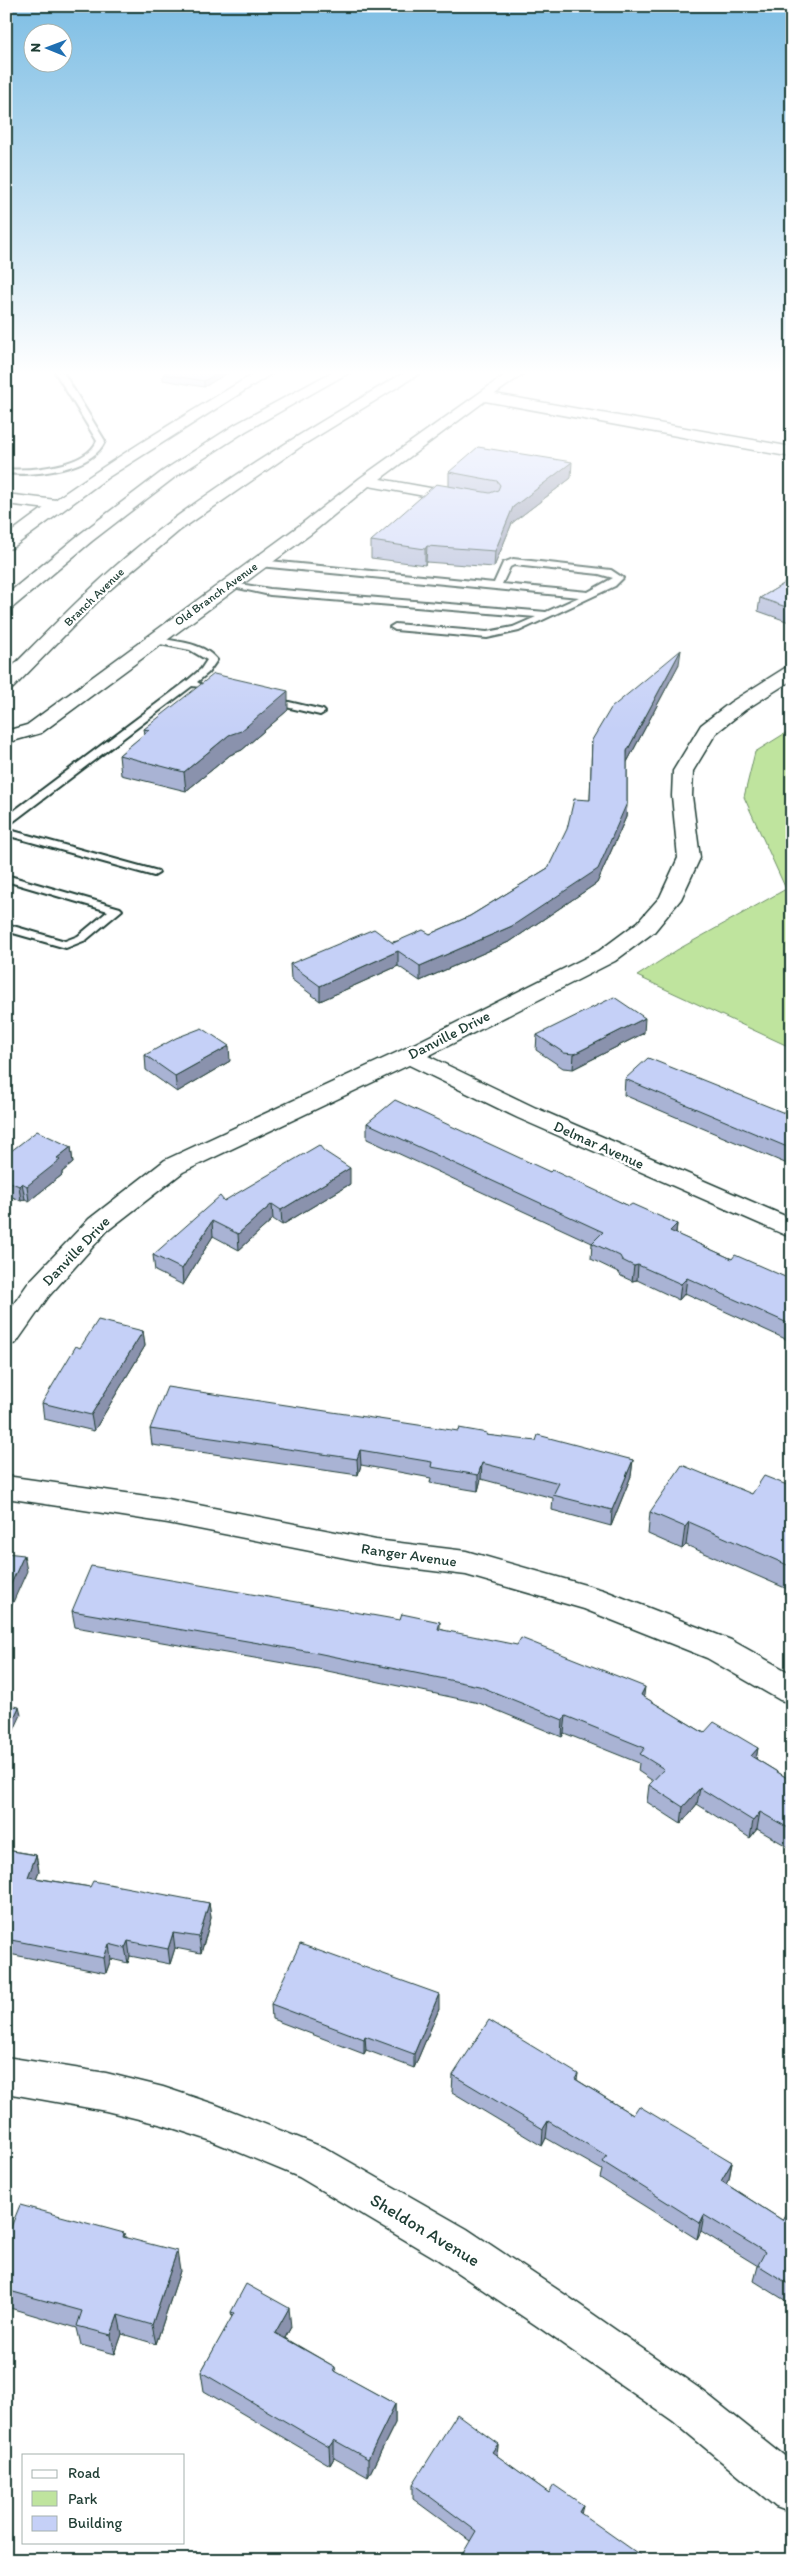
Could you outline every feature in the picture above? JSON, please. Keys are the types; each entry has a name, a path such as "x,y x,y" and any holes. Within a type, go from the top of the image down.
{"main road":[{"path":"6,544 76,492"},
{"path":"6,604 103,524 146,492"},
{"name":"Branch Avenue","path":"6,684 101,588 173,527 225,492"},
{"name":"Old Branch Avenue","path":"6,737 34,729 353,492"},
{"path":"424,492 480,501"},
{"path":"6,499 56,505"},
{"name":"Danville Drive","path":"6,1336 39,1289 98,1225 174,1166 409,1056 607,956 646,927 670,899 689,858 682,796 682,771 708,729 738,706 792,672"},
{"name":"Delmar Avenue","path":"409,1056 527,1113 792,1229"},
{"name":"Ranger Avenue","path":"6,1487 168,1511 376,1552 466,1563 601,1603 719,1649 792,1690"},
{"name":"Sheldon Avenue","path":"6,2075 106,2092 163,2106 214,2123 313,2163 452,2244 552,2311 688,2406 792,2491"}],"lane":[{"path":"395,627 487,636 516,629 590,595 612,584 619,578 611,573 599,571 513,562 506,565 498,584"},
{"path":"259,563 498,584 590,595"},
{"path":"228,586 270,592 547,615"},
{"path":"6,824 15,815 190,683 205,671 212,660 196,650 153,640"},
{"path":"190,683 209,687"},
{"path":"265,700 320,712"},
{"path":"6,832 154,873"},
{"path":"6,878 116,910 82,938 66,945 6,927"}],"green space":[{"path":"792,729 792,1048 637,976 677,950 786,889 744,797 755,752"}],"building":[{"path":"427,492 533,492 513,507 495,551 427,546 425,549 371,541"},
{"path":"792,579 792,609 760,598"},
{"path":"681,650 627,751 627,803 598,869 512,926 420,966 398,951 320,986 290,964 374,929 393,943 423,930 430,934 470,916 548,868 567,829 574,799 590,800 592,740 611,708"},
{"path":"214,674 288,691 241,731 229,735 184,772 119,755 149,730 144,729"},
{"path":"614,997 645,1018 574,1054 564,1053 537,1035"},
{"path":"202,1028 229,1046 175,1076 145,1055 176,1038"},
{"path":"648,1058 792,1116 792,1149 625,1079"},
{"path":"395,1100 550,1172 552,1170 629,1206 632,1204 677,1224 670,1231 732,1259 735,1255 792,1280 792,1325 687,1278 681,1284 638,1265 634,1266 622,1260 620,1256 592,1243 603,1232 367,1123"},
{"path":"37,1131 71,1147 57,1158 60,1160 27,1186 22,1183 19,1186 6,1180 6,1155"},
{"path":"319,1145 324,1151 350,1168 281,1210 272,1204 238,1234 212,1221 182,1269 153,1255 220,1196 224,1201"},
{"path":"98,1320 143,1331 91,1415 42,1403 76,1346 80,1348"},
{"path":"167,1387 458,1431 459,1428 487,1433 486,1435 536,1441 538,1435 633,1460 612,1510 553,1495 559,1483 482,1463 478,1475 431,1467 432,1462 360,1450 357,1459 150,1429"},
{"path":"682,1465 752,1494 764,1476 792,1487 792,1567 689,1522 685,1527 650,1512"},
{"path":"6,1553 24,1555 6,1595"},
{"path":"91,1566 400,1620 402,1614 440,1622 438,1629 517,1645 521,1638 645,1687 641,1695 704,1733 714,1722 758,1748 751,1756 792,1781 792,1830 760,1812 753,1821 700,1788 683,1807 649,1785 664,1769 640,1754 645,1748 566,1716 563,1720 479,1686 317,1653 72,1611"},
{"path":"6,1705 19,1707 6,1735"},
{"path":"6,1850 36,1855 28,1877 90,1887 93,1881 209,1903 199,1937 173,1933 168,1949 128,1941 125,1948 109,1944 104,1958 6,1939"},
{"path":"300,1944 439,1994 414,2054 365,2036 364,2039 271,2004"},
{"path":"489,2020 578,2074 575,2079 633,2115 639,2106 732,2162 721,2181 782,2220 792,2203 792,2286 758,2265 765,2252 704,2215 700,2223 603,2162 607,2156 548,2121 543,2129 453,2075"},
{"path":"20,2205 124,2233 123,2237 177,2251 152,2325 118,2315 111,2335 77,2326 82,2311 6,2290 6,2239"},
{"path":"246,2284 289,2308 275,2333 335,2367 333,2370 395,2404 368,2459 334,2440 329,2447 201,2372 234,2313 231,2312"},
{"path":"457,2414 498,2444 492,2452 549,2493 554,2485 583,2505 579,2512 647,2560 459,2560 476,2531 413,2484"}]}
